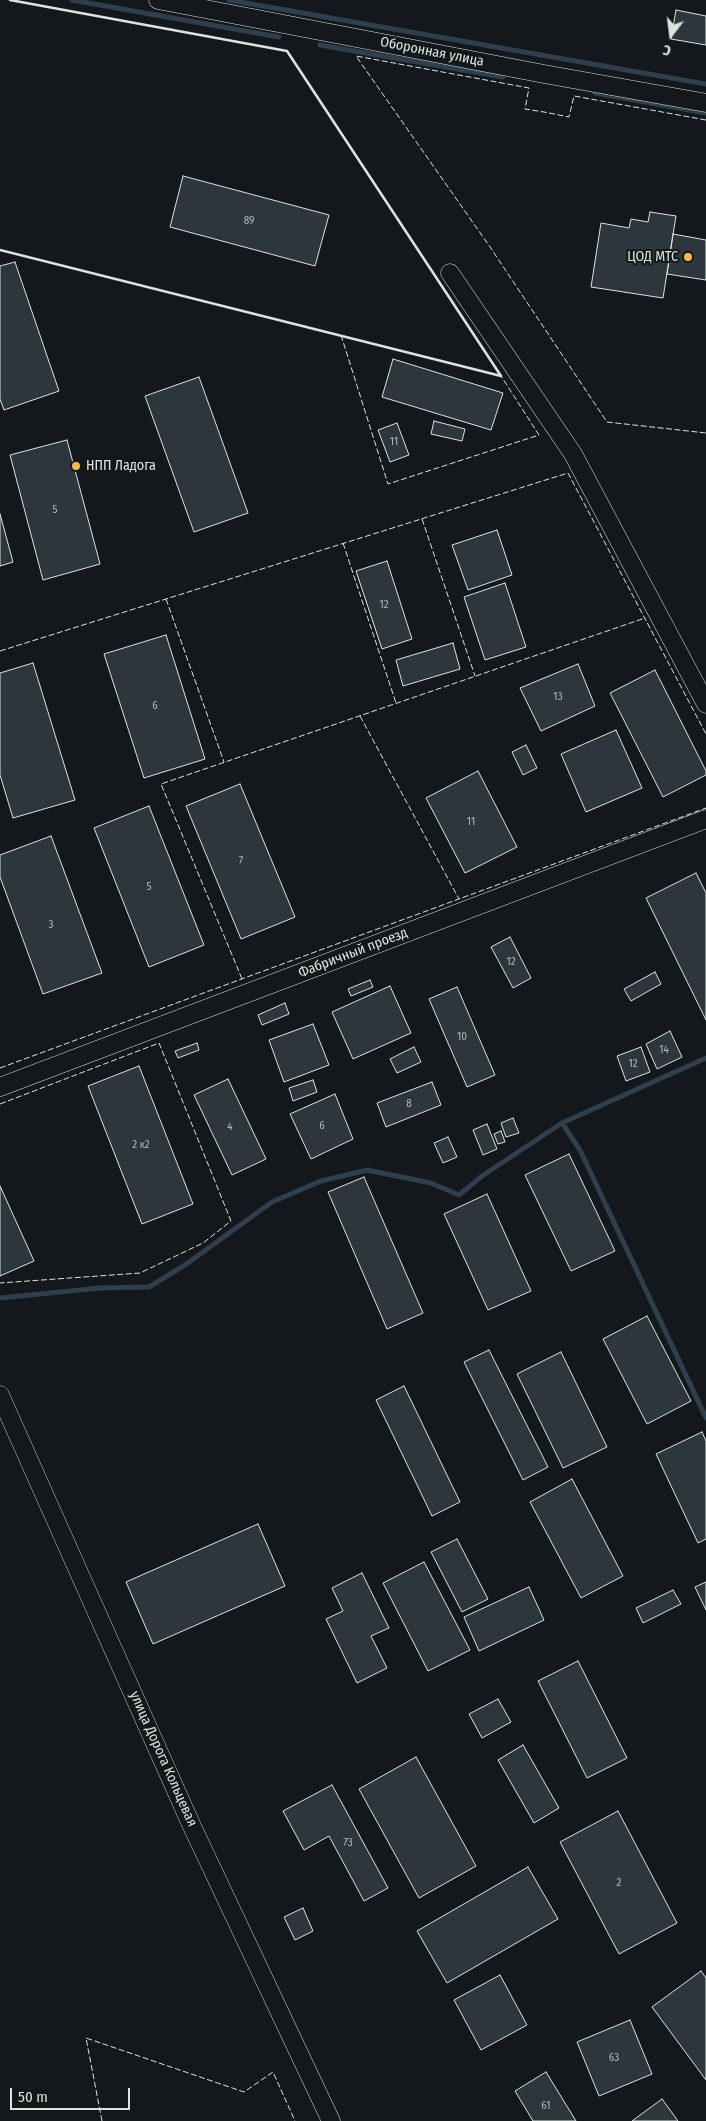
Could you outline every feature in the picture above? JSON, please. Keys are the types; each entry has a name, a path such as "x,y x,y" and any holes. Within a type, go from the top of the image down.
{"street":[{"name":"Оборонная улица","path":"158,0 706,103"},
{"path":"450,273 573,454 706,704"},
{"name":"Фабричный проезд","path":"0,1087 706,819"},
{"name":"улица Дорога Кольцевая","path":"0,1395 190,1822 331,2121"}],"building":[{"path":"676,10 706,16 706,45 671,39"},
{"path":"183,176 329,215 315,266 170,227"},
{"path":"650,212 676,216 663,298 591,287 601,223 629,228 631,219 648,222"},
{"name":"ЦОД МТС","path":"673,234 706,240 706,280 667,274"},
{"path":"15,262 59,391 4,410 0,399 0,266"},
{"path":"393,359 503,393 491,430 382,397"},
{"path":"199,377 248,513 194,532 145,396"},
{"path":"434,421 465,429 462,441 431,434"},
{"path":"397,423 409,455 390,462 378,430"},
{"path":"67,440 100,564 43,580 10,455"},
{"path":"0,514 13,562 0,566"},
{"path":"497,530 512,575 468,590 452,545"},
{"path":"387,561 412,639 382,649 356,571"},
{"path":"505,583 526,647 485,660 464,597"},
{"path":"166,635 205,759 144,778 104,654"},
{"path":"453,643 460,669 403,686 396,660"},
{"path":"33,663 75,800 13,818 0,775 0,673"},
{"path":"578,664 595,706 541,731 520,688"},
{"path":"655,670 706,771 706,775 663,797 610,693"},
{"path":"616,730 642,788 586,812 561,754"},
{"path":"526,745 537,768 523,775 512,752"},
{"path":"478,771 517,847 465,873 426,798"},
{"path":"240,784 295,917 241,939 186,806"},
{"path":"149,806 204,945 149,967 94,828"},
{"path":"51,836 102,973 43,994 0,877 0,855"},
{"path":"696,873 706,893 706,1020 646,898"},
{"path":"510,937 531,978 513,988 491,947"},
{"path":"655,972 661,984 631,1001 624,989"},
{"path":"370,980 373,987 351,996 348,989"},
{"path":"390,986 411,1033 353,1059 332,1012"},
{"path":"457,987 495,1075 467,1087 429,999"},
{"path":"285,1003 289,1014 262,1025 258,1015"},
{"path":"313,1024 329,1065 284,1082 269,1040"},
{"path":"670,1031 682,1057 657,1069 646,1044"},
{"path":"197,1043 199,1050 178,1058 175,1051"},
{"path":"414,1047 421,1062 397,1073 390,1059"},
{"path":"641,1047 650,1072 626,1081 617,1056"},
{"path":"139,1066 193,1204 142,1224 88,1086"},
{"path":"228,1079 266,1159 232,1175 194,1095"},
{"path":"313,1080 317,1092 293,1101 289,1088"},
{"path":"432,1082 441,1105 386,1127 377,1103"},
{"path":"335,1094 353,1139 311,1159 290,1114"},
{"path":"513,1118 519,1133 506,1137 501,1123"},
{"path":"487,1124 497,1149 483,1155 473,1130"},
{"path":"501,1131 505,1142 498,1144 494,1134"},
{"path":"448,1137 457,1157 443,1163 434,1143"},
{"path":"569,1154 615,1251 571,1271 525,1175"},
{"path":"364,1177 423,1313 387,1329 328,1192"},
{"path":"0,1186 34,1261 0,1276"},
{"path":"487,1194 531,1291 488,1310 444,1214"},
{"path":"647,1316 691,1401 647,1424 603,1339"},
{"path":"489,1350 548,1467 523,1480 464,1362"},
{"path":"561,1352 607,1447 563,1468 517,1374"},
{"path":"404,1386 460,1502 432,1516 376,1400"},
{"path":"702,1432 706,1441 706,1539 698,1543 656,1454"},
{"path":"572,1479 623,1576 581,1598 530,1502"},
{"path":"258,1524 285,1586 153,1644 126,1582"},
{"path":"457,1539 488,1599 462,1612 431,1552"},
{"path":"424,1562 470,1650 428,1671 383,1583"},
{"path":"362,1573 389,1628 371,1636 387,1668 357,1683 326,1619 343,1611 332,1588"},
{"path":"706,1582 706,1610 695,1587"},
{"path":"529,1587 544,1620 479,1651 464,1617"},
{"path":"673,1590 681,1604 643,1623 636,1608"},
{"path":"578,1661 627,1758 587,1778 538,1681"},
{"path":"498,1699 511,1722 482,1738 469,1714"},
{"path":"523,1745 559,1808 534,1823 498,1760"},
{"path":"416,1757 476,1866 419,1898 359,1789"},
{"path":"332,1785 388,1888 364,1901 329,1836 304,1850 283,1811"},
{"path":"618,1811 677,1923 619,1954 560,1842"},
{"path":"528,1867 558,1919 447,1983 417,1931"},
{"path":"303,1908 313,1931 295,1940 284,1917"},
{"path":"701,1971 706,1978 706,2080 652,2007"},
{"path":"500,1975 527,2025 481,2050 454,2000"},
{"path":"630,2020 652,2074 599,2096 577,2042"},
{"path":"546,2072 576,2121 533,2121 515,2091"},
{"path":"662,2099 678,2121 632,2121"}],"waterway":[{"path":"72,0 279,37"},
{"path":"229,0 706,84"},
{"path":"320,45 503,77"},
{"path":"595,93 706,113"},
{"path":"706,1058 562,1123 580,1150 706,1418"},
{"path":"0,1298 100,1288 149,1287 185,1265 272,1202 321,1181 367,1170 431,1183 459,1195 482,1176 562,1123"}],"fence":[{"path":"706,120 574,96 569,117 525,109 529,88 356,56 488,244 607,422 706,433"},
{"path":"341,335 388,484 539,435 501,376"},
{"path":"0,651 568,473 706,734"},
{"path":"422,519 475,676"},
{"path":"343,543 396,703"},
{"path":"166,599 224,762"},
{"path":"242,979 161,784 645,618"},
{"path":"360,716 459,899"},
{"path":"0,1068 706,808"},
{"path":"0,1104 159,1043 231,1221 203,1243 140,1273 0,1283"},
{"path":"102,2121 86,2038 244,2092 273,2072 295,2121"}],"wall":[{"path":"0,250 501,376 287,51 10,0"}],"place":[{"name":"ЦОД МТС","path":"688,257"},
{"name":"НПП Ладога","path":"76,466"}]}
